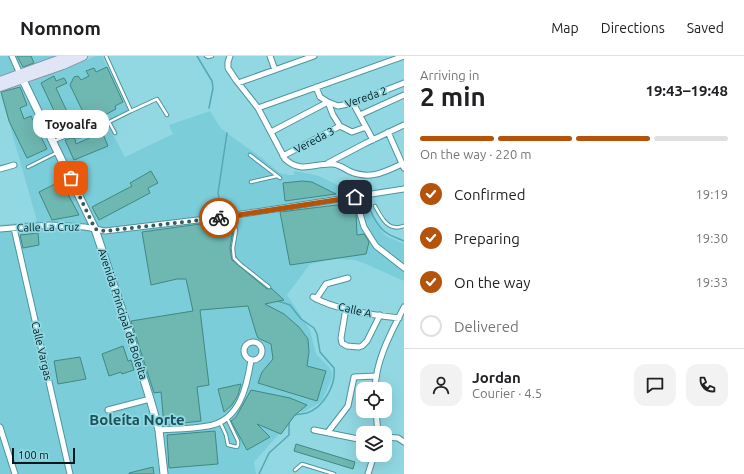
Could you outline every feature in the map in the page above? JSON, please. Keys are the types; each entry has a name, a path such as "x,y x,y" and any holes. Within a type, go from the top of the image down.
{"main road":[{"path":"0,87 68,56"},
{"path":"0,81 22,77 83,56"}],"street":[{"name":"Avenida Principal de Boleíta","path":"12,56 95,229 124,316 159,430"},
{"path":"270,56 275,70"},
{"path":"238,83 314,56"},
{"path":"258,108 404,56"},
{"path":"230,57 228,68 258,108 283,156 288,162 294,165 310,168 324,164 404,125"},
{"name":"Vereda 2","path":"316,87 320,96 328,102 338,106 353,103 404,83"},
{"path":"360,115 404,95"},
{"name":"Vereda 2","path":"328,102 333,115 340,126"},
{"name":"Vereda 2","path":"271,132 328,102"},
{"path":"353,103 373,140"},
{"name":"Vereda 3","path":"283,156 340,126 352,132 366,127"},
{"path":"324,164 332,164 364,176 383,173 403,166 388,132"},
{"path":"342,156 341,165 344,168"},
{"path":"0,169 14,165"},
{"name":"Calle La Cruz","path":"0,229 50,225 85,227 105,231 230,216 404,189"},
{"path":"355,197 364,227 376,246 404,268"},
{"name":"Calle Vargas","path":"14,228 70,474"},
{"name":"Calle A","path":"348,278 326,284 315,298 326,303 346,308 380,316 399,318"},
{"path":"376,382 383,351 404,307"},
{"path":"346,308 340,338 342,343 346,346 359,347 365,344 380,316"},
{"path":"164,474 159,430 208,426 220,422 238,406 247,382 251,360"},
{"path":"328,432 348,406 354,377 376,376"},
{"path":"108,410 150,399"},
{"path":"0,427 15,474"},
{"path":"314,430 356,438"},
{"path":"392,438 398,438 404,442"},
{"path":"368,474 372,462"}],"lane":[{"path":"106,56 131,111"},
{"path":"206,56 212,56"},
{"path":"53,141 109,122 157,99 167,115"},
{"path":"109,122 115,133"},
{"path":"71,134 77,137 97,131 101,132"},
{"path":"28,167 58,152"},
{"path":"250,155 278,177 251,182"},
{"path":"375,206 390,226 394,228 404,226"},
{"path":"230,216 236,225 233,248 233,254 236,260 269,287"},
{"path":"220,422 226,435 228,445 236,447 238,445 238,441 226,417"},
{"path":"295,470 302,464 334,474"}],"shaded area":[{"path":"0,56 58,56 0,78"},
{"path":"96,56 102,56 128,110 126,113 106,122 125,157 173,134 169,125 210,111 220,127 280,173 294,175 294,171 319,176 360,196 379,228 386,236 404,244 404,281 355,260 337,259 310,264 287,295 310,330 316,354 329,367 332,373 332,378 322,401 304,412 297,411 286,426 254,462 256,474 0,474 0,225 37,221 1,94"}],"building":[{"path":"17,56 31,56 34,63 23,67"},
{"path":"107,67 123,102 115,106 116,109 103,116 104,119 95,123 89,112 84,114 70,85 74,77 78,76 81,80 89,76 86,71 94,68 96,72"},
{"path":"54,76 56,81 64,78 67,83 56,88 70,118 77,115 81,122 63,130 41,83"},
{"path":"20,87 27,105 20,108 24,119 31,116 47,149 27,158 9,121 1,92"},
{"path":"98,134 101,136 103,134 108,146 74,160 65,140 72,138 75,139 76,144"},
{"path":"151,171 158,183 148,188 150,193 99,220 92,207 132,186 130,183"},
{"path":"61,181 79,215 52,220 39,192"},
{"path":"302,181 312,182 336,194 285,201 283,183"},
{"path":"353,203 356,213 357,235 364,234 369,242 366,254 290,265 280,212"},
{"path":"229,220 233,230 230,248 232,260 267,289 271,288 284,300 265,304 284,314 299,327 308,339 309,352 307,366 326,371 317,401 258,383 262,372 273,359 271,344 258,338 248,306 200,310 209,385 197,387 201,421 164,425 161,392 154,393 131,321 193,311 186,279 177,279 151,285 142,232"},
{"path":"38,233 39,245 23,248 20,235"},
{"path":"123,346 128,361 131,360 134,370 109,376 102,354"},
{"path":"80,357 86,379 58,384 54,361"},
{"path":"241,384 238,395 232,405 224,412 218,389"},
{"path":"251,390 290,398 307,405 295,415 281,434 257,424 270,437 247,450 231,421 236,417"},
{"path":"215,431 218,464 169,468 167,435"},
{"path":"296,444 355,462 353,469 294,451"},
{"path":"153,467 154,474 129,474 129,473"}],"waterway":[{"path":"197,56 212,81 213,88 209,108"},
{"path":"223,216 218,193 227,133"},
{"path":"366,201 378,225 384,231 404,241"},
{"path":"235,255 239,262"},
{"path":"278,301 290,305 301,319 314,328 317,334 320,352 334,368 331,388 324,401 319,406 307,413 294,415"},
{"path":"259,474 269,453 289,435 289,422"}],"way so far":[{"path":"71,178 95,229 105,231 219,218"}],"place":[{"name":"Toyoalfa","path":"71,178"}],"district":[{"name":"Boleíta Norte","path":"137,419"}],"route":[{"path":"219,218 355,197"}]}
